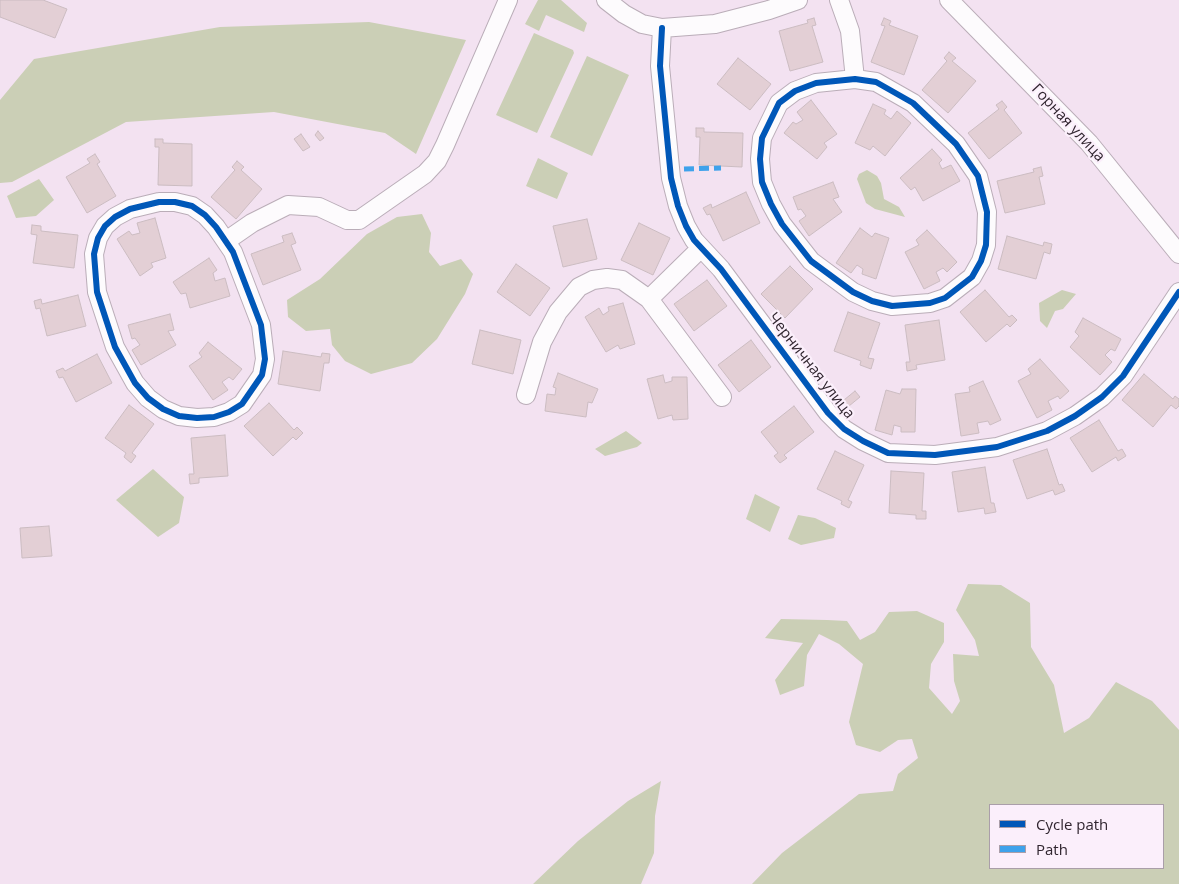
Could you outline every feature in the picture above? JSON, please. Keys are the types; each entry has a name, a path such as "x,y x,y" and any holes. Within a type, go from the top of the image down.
{"street":[{"path":"226,241 252,222 288,205 319,207 347,220 359,220 425,174 437,161 445,145 508,0"},
{"path":"606,0 624,14 642,24 662,28 715,24 769,10 798,0"},
{"path":"839,0 850,31 855,79"},
{"name":"Горная улица","path":"949,0 1089,143 1179,254"},
{"name":"Черничная улица","path":"662,28 660,66 671,178 678,206 686,226 701,248 721,269 828,413 844,429 863,441 888,452 909,455 935,455 997,447 1025,440 1075,416 1102,397 1123,376 1179,292"},
{"path":"855,79 876,82 913,103 956,144 978,176 988,212 986,245 981,261 972,277 945,298 930,303 892,306 872,301 852,292 811,261 782,224 771,204 762,182 760,159 762,138 779,104 795,91 816,83 855,79"},
{"path":"159,202 175,202 192,206 205,215 226,241 244,276 261,324 265,360 262,374 242,404 229,412 214,417 179,416 163,409 148,398 135,383 114,347 97,292 94,254 98,238 105,226 115,217 130,209 159,202"},
{"path":"649,298 701,248"},
{"path":"526,395 542,342 550,325 567,299 579,288 593,280 607,278 622,280 649,298 722,398"}],"green space":[{"path":"538,0 561,0 587,23 584,32 546,15 539,31 525,24"},
{"path":"369,22 466,40 416,154 385,133 274,112 126,122 12,182 0,183 0,100 34,59 220,27"},
{"path":"534,33 573,50 574,53 537,133 496,115"},
{"path":"587,56 629,75 592,156 550,137"},
{"path":"538,158 568,173 557,199 526,186"},
{"path":"867,170 877,176 881,183 884,199 899,207 905,217 875,209 866,203 857,179 859,174"},
{"path":"39,179 54,200 36,216 16,218 7,196"},
{"path":"422,214 431,233 429,252 440,266 461,259 473,274 465,294 437,339 412,363 371,374 345,361 332,345 330,329 306,331 288,317 287,300 320,279 367,234 397,217"},
{"path":"1062,290 1076,294 1063,309 1055,311 1047,328 1040,321 1039,303"},
{"path":"626,431 642,443 637,447 605,456 595,449"},
{"path":"153,469 184,497 179,523 158,537 116,500"},
{"path":"755,494 780,507 770,532 746,519"},
{"path":"798,515 815,518 836,528 834,538 801,545 788,539"},
{"path":"968,584 1001,585 1030,603 1031,647 1054,685 1064,733 1089,718 1116,682 1152,701 1179,730 1179,884 752,884 782,853 859,794 893,791 898,774 918,758 912,739 898,740 880,752 856,745 849,722 863,664 839,644 819,634 807,655 804,686 780,695 775,680 803,643 765,638 781,619 847,621 860,640 875,632 889,612 917,611 944,623 944,642 931,664 929,688 952,714 960,701 954,681 953,654 979,656 975,640 956,610"},
{"path":"661,781 655,816 654,853 641,884 533,884 578,841 628,801"}],"building":[{"path":"0,0 43,0 67,9 55,38 0,17"},
{"path":"814,18 816,25 812,26 823,62 790,71 779,31 808,23 807,20"},
{"path":"884,18 891,21 889,25 918,36 904,75 871,62 885,26 881,25"},
{"path":"949,52 956,58 952,61 976,81 948,113 922,90 947,61 944,58"},
{"path":"738,58 771,84 750,110 717,84"},
{"path":"811,100 837,134 824,143 827,147 817,159 784,133 793,122 796,124 803,120 797,112"},
{"path":"1002,101 1007,107 1004,110 1022,133 989,159 968,133 999,109 996,105"},
{"path":"873,104 886,110 884,114 891,119 897,111 911,123 885,156 873,146 870,150 855,143"},
{"path":"696,128 704,128 704,132 743,133 742,167 699,165 700,137 696,137"},
{"path":"318,131 324,138 320,141 315,135"},
{"path":"301,134 310,147 303,151 294,139"},
{"path":"155,139 163,139 163,143 192,144 192,186 158,185 159,147 155,147"},
{"path":"932,149 942,160 939,163 942,169 951,165 960,181 923,201 915,187 911,190 900,178"},
{"path":"95,154 100,162 97,164 116,196 87,213 66,177 90,163 87,159"},
{"path":"237,161 244,167 241,170 262,189 236,219 211,197 235,170 232,167"},
{"path":"1041,167 1043,176 1039,177 1045,204 1005,213 997,181 1034,172 1033,169"},
{"path":"833,182 839,197 833,199 842,212 809,236 799,221 806,216 801,209 798,210 793,197"},
{"path":"746,192 760,223 723,241 710,214 707,215 703,208 711,204 712,208"},
{"path":"155,218 166,258 151,263 153,267 140,276 117,239 129,231 132,235 140,233 137,223"},
{"path":"587,219 597,259 563,267 553,226"},
{"path":"639,223 670,238 653,275 621,260"},
{"path":"32,225 41,226 41,231 78,235 74,268 33,263 37,235 31,234"},
{"path":"860,228 872,237 875,233 889,238 876,279 862,274 863,269 857,265 851,273 836,263"},
{"path":"927,230 957,262 947,272 943,268 936,272 940,281 924,289 905,252 919,245 916,240"},
{"path":"292,233 296,243 291,245 301,270 263,285 251,254 284,242 282,236"},
{"path":"1007,236 1043,246 1044,242 1052,244 1050,254 1044,252 1036,279 998,269"},
{"path":"209,258 217,270 213,273 215,281 225,278 230,296 190,308 186,293 181,294 173,282"},
{"path":"516,264 550,288 530,316 497,292"},
{"path":"790,266 813,289 785,318 761,294"},
{"path":"707,280 727,306 694,331 674,304"},
{"path":"985,290 1009,317 1012,315 1017,320 1010,327 1007,324 986,342 960,312"},
{"path":"78,295 86,326 47,336 40,308 36,309 34,301 41,299 42,304"},
{"path":"623,303 635,344 620,349 618,345 606,352 585,317 599,308 603,315 609,311 608,307"},
{"path":"848,312 880,323 868,358 874,359 871,369 860,365 861,361 834,351"},
{"path":"170,314 174,330 168,331 176,345 141,365 132,350 140,345 135,338 132,339 128,325"},
{"path":"1083,318 1121,339 1115,351 1111,349 1105,355 1112,362 1100,375 1070,347 1079,336 1075,332"},
{"path":"939,320 945,360 916,365 917,369 907,371 906,362 910,362 905,325"},
{"path":"480,330 521,340 513,374 472,364"},
{"path":"751,340 771,367 739,392 718,365"},
{"path":"208,342 242,369 233,380 229,377 222,382 228,390 213,400 189,366 202,357 199,353"},
{"path":"283,351 321,357 322,353 330,354 329,363 324,363 320,391 278,384"},
{"path":"97,354 112,383 76,402 63,377 59,378 56,371 63,368 65,371"},
{"path":"1040,359 1069,391 1060,399 1058,396 1048,401 1052,410 1037,418 1018,381 1031,374 1028,369"},
{"path":"558,373 598,389 592,403 588,402 586,417 545,411 547,394 555,395 556,388 553,387"},
{"path":"1144,374 1173,399 1175,396 1179,399 1179,406 1176,409 1171,405 1153,427 1122,400"},
{"path":"663,375 665,383 672,381 672,377 687,377 688,419 673,420 672,415 658,419 647,379"},
{"path":"983,381 1001,420 990,425 988,421 977,423 979,433 961,436 955,394 970,392 969,387"},
{"path":"902,389 916,389 915,432 901,432 901,427 894,425 892,435 875,430 886,390 900,394"},
{"path":"855,391 860,397 849,406 844,400"},
{"path":"269,403 294,430 297,427 303,433 296,440 293,437 273,456 244,426"},
{"path":"129,405 154,424 132,453 136,456 131,463 124,457 126,453 105,438"},
{"path":"794,406 814,432 784,455 787,458 780,463 774,456 778,453 761,432"},
{"path":"1099,420 1118,451 1122,449 1126,456 1118,461 1116,457 1092,472 1070,438"},
{"path":"225,435 228,476 199,478 199,483 190,484 189,474 194,474 191,438"},
{"path":"1047,449 1059,485 1062,484 1065,491 1055,495 1053,490 1027,499 1013,460"},
{"path":"835,451 864,465 848,500 852,502 849,508 841,504 842,501 817,489"},
{"path":"985,467 991,503 994,503 996,512 985,514 984,508 958,512 952,472"},
{"path":"891,471 924,473 922,511 926,511 926,519 916,519 916,515 889,513"},
{"path":"49,526 52,556 22,558 20,528"}],"marked path":[{"path":"684,169 721,168"}],"cycle path":[{"path":"662,28 660,66 671,178 678,206 686,226 694,240 721,269 828,413 844,429 863,441 888,453 935,455 997,447 1047,431 1075,416 1102,397 1123,376 1179,292"},
{"path":"855,79 876,82 913,103 956,144 978,176 987,212 986,245 981,261 972,277 945,298 930,303 892,306 872,301 853,292 811,261 782,224 771,204 762,182 760,159 762,138 779,103 795,91 816,83 855,79"},
{"path":"159,202 175,202 192,206 205,215 216,227 233,252 261,325 265,359 262,375 242,404 229,412 214,417 179,416 163,409 148,398 135,383 115,347 97,292 94,254 98,238 105,226 115,217 130,209 159,202"}]}
